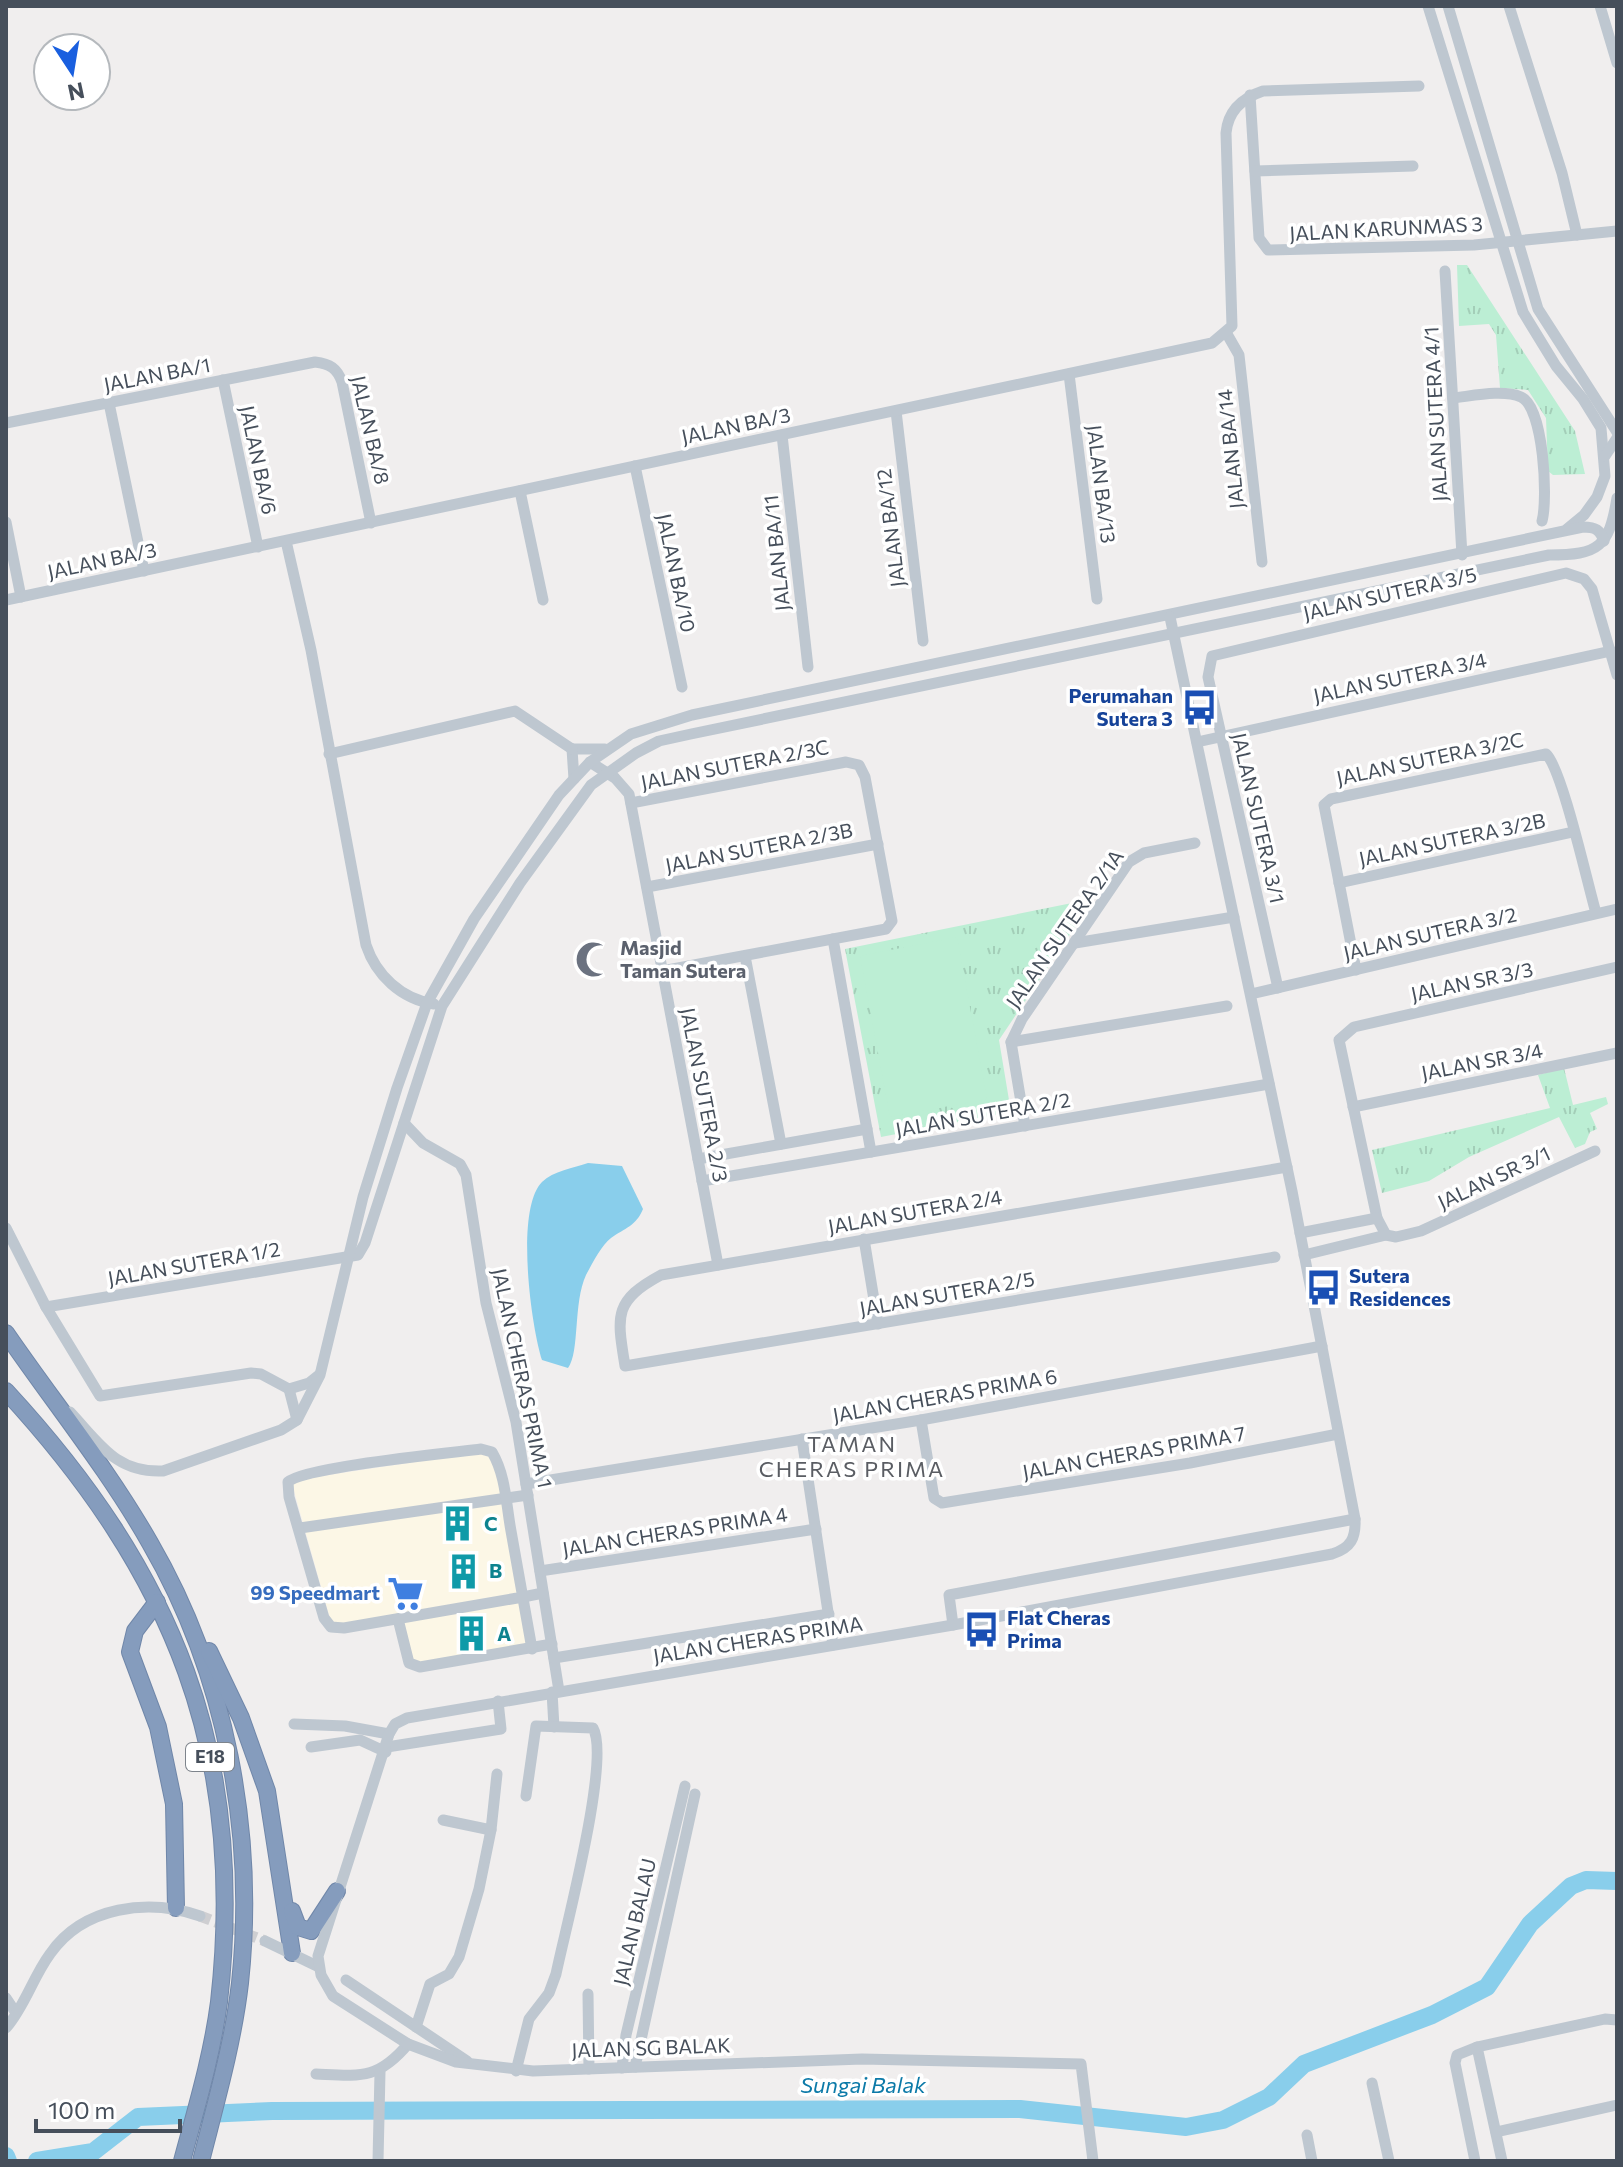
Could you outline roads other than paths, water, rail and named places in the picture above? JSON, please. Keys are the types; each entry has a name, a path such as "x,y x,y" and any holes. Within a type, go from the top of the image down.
{"highway":[{"name":"E18","path":"6,1333 134,1515 194,1631 219,1715 241,1833 242,1943 225,2069 201,2161"},
{"name":"E18","path":"6,1391 94,1497 133,1555 175,1636 191,1679 223,1833 224,1940 218,2005 207,2065 182,2161"},
{"path":"157,1602 135,1631 130,1652 158,1727 174,1804 176,1908"},
{"path":"194,1631 208,1650 255,1751 275,1829 292,1953"},
{"path":"285,1895 298,1927 311,1931 337,1891"}],"street":[{"path":"1428,6 1498,241 1523,312 1556,366 1583,399 1601,428 1605,476 1597,497 1584,515 1564,532"},
{"path":"1448,6 1538,309 1617,432"},
{"path":"1509,6 1562,173 1577,235"},
{"path":"1600,6 1616,59"},
{"path":"1227,334 1233,313 1227,122 1231,113 1250,95 1263,91 1419,86"},
{"name":"JALAN KARUNMAS 3","path":"1250,95 1259,238 1268,250 1474,245 1617,231"},
{"path":"1255,171 1413,166"},
{"name":"JALAN SUTERA 4/1","path":"1445,271 1462,555"},
{"name":"JALAN BA/3","path":"6,600 1212,343 1227,334"},
{"name":"JALAN BA/14","path":"1227,334 1239,355 1262,562"},
{"name":"JALAN BA/1","path":"6,423 315,362"},
{"name":"JALAN BA/8","path":"315,362 338,371 342,382 371,523"},
{"name":"JALAN BA/13","path":"1069,374 1097,599"},
{"name":"JALAN BA/6","path":"223,380 258,547"},
{"path":"1453,398 1516,395 1529,403 1539,426 1542,521"},
{"path":"109,403 144,571"},
{"name":"JALAN BA/12","path":"896,411 923,641"},
{"name":"JALAN BA/11","path":"782,435 808,667"},
{"path":"1605,456 1617,438"},
{"name":"JALAN BA/10","path":"635,466 682,687"},
{"path":"520,491 543,600"},
{"path":"348,1256 362,1251 442,1006 541,852 591,785 659,741 1175,636 1549,555 1583,554 1604,541 1611,530 1617,498"},
{"path":"6,522 21,597"},
{"path":"32,1371 121,1464 143,1472 163,1471 281,1430 297,1420 320,1375 348,1256 389,1115 427,1003 474,919 559,795 605,749 651,725 1564,532 1593,527 1600,532 1604,541"},
{"path":"286,541 311,650 371,961 391,986 427,1003 442,1006"},
{"name":"JALAN SUTERA 3/5","path":"1212,656 1555,575 1576,576 1592,589 1611,651"},
{"path":"953,1625 949,1595 1355,1519 1287,1167 1170,617"},
{"path":"1611,651 1617,675"},
{"name":"JALAN SUTERA 3/4","path":"1197,742 1611,651"},
{"name":"JALAN SUTERA 3/1","path":"1212,656 1208,677 1278,988"},
{"path":"329,754 515,711 572,749 605,749"},
{"path":"572,749 574,779"},
{"name":"JALAN SUTERA 3/2C","path":"1339,883 1324,805 1331,799 1546,754 1552,759 1573,832"},
{"name":"JALAN SUTERA 2/3","path":"590,762 624,786 631,803 718,1265"},
{"name":"JALAN SUTERA 2/3C","path":"631,803 846,762 859,765 865,777 878,844"},
{"path":"1573,832 1596,913"},
{"name":"JALAN SUTERA 3/2B","path":"1339,883 1573,832"},
{"name":"JALAN SUTERA 2/1A","path":"1011,1042 1022,1019 1136,856 1195,843"},
{"path":"662,971 886,929 892,921 878,844"},
{"name":"JALAN SUTERA 2/3B","path":"647,887 878,844"},
{"path":"1339,883 1356,970"},
{"name":"JALAN SUTERA 3/2","path":"1251,994 1617,909"},
{"path":"1075,943 1234,917"},
{"path":"833,939 871,1152"},
{"path":"745,956 781,1144"},
{"name":"JALAN SR 3/3","path":"1353,1107 1339,1040 1354,1027 1617,967"},
{"path":"1025,1126 1011,1042 1227,1006"},
{"name":"JALAN SR 3/4","path":"1353,1107 1617,1053"},
{"name":"JALAN SUTERA 2/2","path":"702,1181 1269,1084"},
{"path":"1304,1255 1386,1235 1377,1218 1353,1107"},
{"name":"JALAN CHERAS PRIMA 1","path":"404,1123 423,1143 460,1164 466,1175 486,1303 516,1422 552,1644 554,1724"},
{"path":"698,1159 867,1129"},
{"path":"395,1150 423,1143"},
{"name":"JALAN SR 3/1","path":"1386,1235 1407,1236 1499,1198 1595,1151"},
{"name":"JALAN SUTERA 2/4","path":"625,1366 619,1311 626,1298 661,1275 1287,1167"},
{"path":"1300,1233 1377,1218"},
{"path":"6,1228 46,1307 100,1396 251,1373 261,1374 289,1389 309,1383 320,1375"},
{"path":"864,1239 878,1324"},
{"name":"JALAN SUTERA 1/2","path":"46,1307 348,1256"},
{"name":"JALAN SUTERA 2/5","path":"625,1366 1275,1257"},
{"name":"JALAN CHERAS PRIMA 6","path":"300,1528 505,1499 527,1490 1322,1346"},
{"path":"289,1389 297,1420"},
{"name":"JALAN CHERAS PRIMA 7","path":"921,1420 936,1502 1117,1476 1338,1434"},
{"path":"802,1439 833,1645"},
{"path":"532,1649 523,1597 505,1499 501,1468 492,1452 481,1449 293,1477 287,1489 324,1618 331,1627 344,1628 398,1619 523,1597 543,1593"},
{"name":"JALAN CHERAS PRIMA","path":"387,1744 395,1724 407,1718 499,1713 554,1695 1332,1554 1344,1550 1352,1542 1355,1519"},
{"name":"JALAN CHERAS PRIMA 4","path":"540,1571 816,1529"},
{"path":"554,1658 829,1614"},
{"path":"398,1619 406,1657 414,1666 552,1644"},
{"path":"311,1747 360,1740 387,1744 501,1729 499,1713"},
{"path":"294,1724 345,1726 387,1744"},
{"path":"516,2071 529,2019 549,1993 556,1974 594,1794 600,1752 599,1738 593,1728 554,1724 536,1726 526,1796"},
{"path":"265,1941 319,1967 319,1944 387,1744"},
{"path":"416,2027 430,1984 456,1966 479,1889 491,1830 497,1774"},
{"name":"JALAN BALAU","path":"629,2068 626,2035 685,1786"},
{"path":"629,2068 695,1794"},
{"path":"443,1820 491,1830"},
{"path":"6,2028 51,1951 80,1925 109,1913 145,1906 176,1908 200,1916"},
{"path":"292,1953 308,1953 319,1944"},
{"name":"JALAN SG BALAK","path":"319,1967 328,1989 339,2001 433,2056 475,2066 516,2071 862,2059 1081,2064 1093,2161"},
{"path":"346,1980 475,2066"},
{"path":"588,1994 589,2069"},
{"path":"6,1998 16,2013"},
{"path":"1475,2161 1455,2063 1457,2055 1477,2047 1605,2019 1617,2020"},
{"path":"316,2074 360,2076 380,2072 408,2044"},
{"path":"1477,2047 1502,2161"},
{"path":"379,2157 380,2072"},
{"path":"1372,2083 1389,2161"},
{"path":"1496,2132 1617,2105"},
{"path":"1307,2135 1312,2161"}],"water":[{"path":"588,1163 622,1166 643,1209 633,1223 607,1241 586,1275 579,1299 574,1351 568,1368 542,1360 530,1296 529,1216 534,1196 542,1182 558,1172"}],"waterway":[{"name":"Sungai Balak","path":"37,2161 93,2152 138,2117 272,2111 1020,2109 1186,2127 1223,2120 1269,2097 1304,2064 1432,2015 1487,1987 1530,1924 1571,1886 1586,1880 1617,1881"},
{"path":"6,2156 8,2161"}],"tunnel":[{"path":"200,1916 265,1941"}],"place":[{"name":"Perumahan Sutera 3","path":"1199,708"},
{"name":"Masjid Taman Sutera","path":"594,959"},
{"name":"Sutera Residences","path":"1323,1288"},
{"name":"C","path":"458,1524"},
{"name":"B","path":"463,1571"},
{"name":"99 Speedmart","path":"406,1593"},
{"name":"Flat Cheras Prima","path":"981,1629"},
{"name":"A","path":"471,1634"}],"district":[{"name":"TAMAN CHERAS PRIMA","path":"852,1456"}]}
